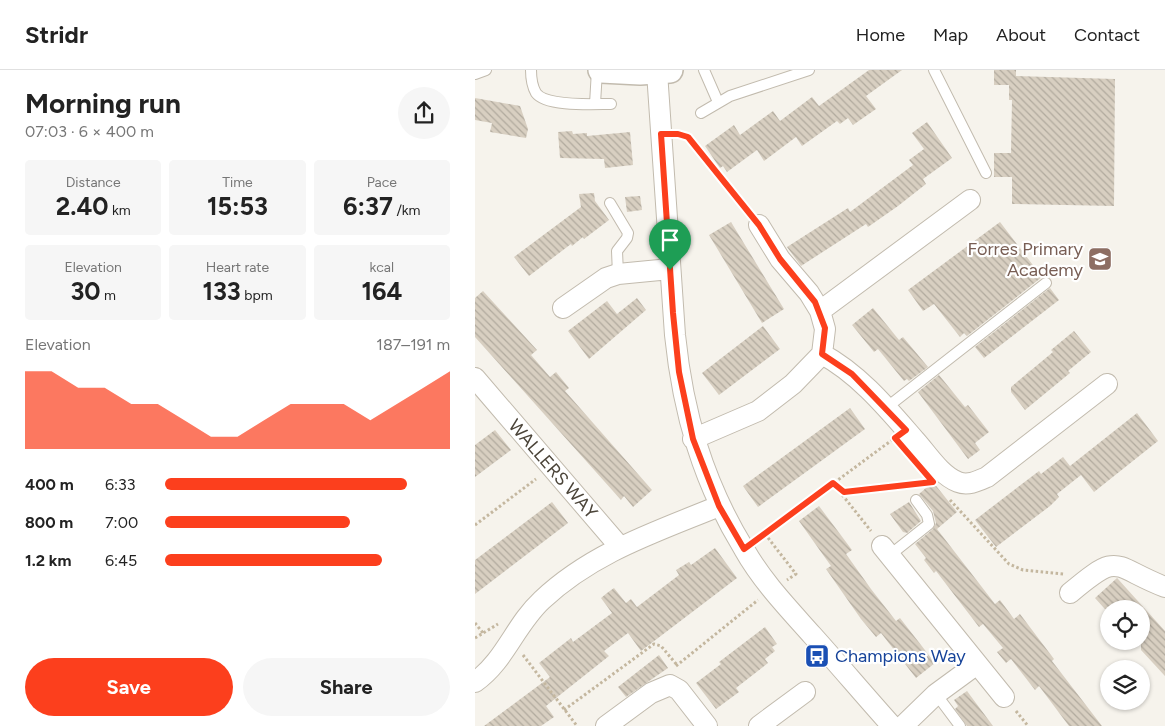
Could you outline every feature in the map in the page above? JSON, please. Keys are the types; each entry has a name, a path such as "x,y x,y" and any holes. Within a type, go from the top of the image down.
{"street":[{"path":"601,70 664,71 661,134 679,372 693,439 719,506 744,549 785,604 892,726"},
{"path":"820,311 970,200"},
{"path":"693,439 758,410 793,384 822,354 826,338 820,311 809,294 780,259 759,225"},
{"path":"563,308 601,280 618,274 670,270"},
{"path":"822,354 852,374 887,408 951,478 959,482 973,483 987,476 1107,384"},
{"name":"WALLERS WAY","path":"478,389 620,547"},
{"path":"475,682 497,662 531,611 558,586 591,562 620,547 719,506"},
{"path":"886,550 1004,697"},
{"path":"1070,593 1092,574 1116,565 1165,588"},
{"path":"903,726 936,694 977,664"},
{"path":"606,726 651,693 671,685 679,690 707,726"},
{"path":"759,726 805,692"}],"lane":[{"path":"475,74 486,70"},
{"path":"531,70 533,88 541,98 553,102 611,104"},
{"path":"595,104 597,70"},
{"path":"704,70 718,102"},
{"path":"935,70 986,173"},
{"path":"701,113 718,102 757,86 805,71"},
{"path":"610,203 628,233 627,238 617,251 618,274"},
{"path":"887,408 1046,283"},
{"path":"886,550 929,524 927,516 916,500"},
{"path":"936,694 960,726"}],"path":[{"path":"661,134 678,134 688,137 759,225"},
{"path":"744,549 906,430"},
{"path":"475,525 551,468"},
{"path":"833,483 844,492 862,491 933,482 927,474"},
{"path":"833,483 886,550"},
{"path":"946,496 1003,559 1016,568 1047,573 1092,574"},
{"path":"765,534 796,574 787,580"},
{"path":"671,685 672,672 677,665 761,598"},
{"path":"475,623 483,633"},
{"path":"511,640 577,726"},
{"path":"564,710 654,644 661,646 677,665"}],"building":[{"path":"869,70 902,70 866,96 876,109 853,125 848,118 840,124 837,121 802,146 796,137 764,161 757,150 727,172 723,166 720,168 705,146 734,125 740,135 773,111 780,121 812,97 819,106"},
{"path":"994,70 1016,70 1016,76 1115,79 1114,206 1012,204 1012,177 994,177 994,153 1011,153 1012,100 1009,100 1009,85 994,85"},
{"path":"475,98 520,106 528,129 526,138 490,132 492,123 475,120"},
{"path":"927,122 952,158 923,179 926,184 898,206 868,227 866,224 801,266 787,247 848,208 850,212 913,165 909,160 924,149 912,133"},
{"path":"572,131 573,134 587,133 587,136 630,132 633,165 605,168 604,159 560,158 558,132"},
{"path":"594,193 595,201 609,220 584,239 583,237 572,246 571,244 529,276 514,257 581,207 579,194"},
{"path":"640,196 642,210 627,212 625,197"},
{"path":"731,222 784,309 762,323 709,235"},
{"path":"1000,222 1042,277 967,336 964,333 960,337 934,304 923,311 908,290"},
{"path":"1050,288 1059,300 984,358 975,347"},
{"path":"483,291 537,350 531,355 550,377 556,372 569,388 565,391 652,490 633,507 624,496 621,500 475,337 475,298"},
{"path":"637,298 646,310 589,359 568,331 607,301 617,314"},
{"path":"873,308 899,340 903,337 928,367 909,381 907,379 904,381 878,349 874,352 852,325"},
{"path":"763,326 780,349 719,395 702,373"},
{"path":"1074,331 1091,352 1068,371 1070,373 1025,410 1011,392 1011,387 1053,352 1051,350"},
{"path":"939,375 965,407 968,405 989,432 975,443 980,450 968,459 918,392"},
{"path":"850,408 865,429 758,507 743,486"},
{"path":"1137,413 1158,441 1094,492 1081,475 1057,494 1059,497 1050,506 996,547 975,520 1039,471 1041,474 1063,457 1070,466"},
{"path":"495,430 511,450 475,477 475,445"},
{"path":"933,482 957,512 937,529 995,604 1000,600 1014,619 1020,614 1054,659 1052,661 1102,726 1069,726 1039,686 1035,690 1011,659 1006,663 997,652 1003,648 983,624 979,627 936,571 934,573 924,560 926,558 915,544 933,529 936,523 933,511 919,494"},
{"path":"552,502 568,523 475,594 475,560"},
{"path":"909,502 921,521 907,533 903,532 890,514"},
{"path":"819,506 852,550 846,554 871,589 896,621 900,618 935,663 916,678 881,633 876,637 861,619 826,569 831,566 799,521"},
{"path":"715,548 737,578 641,651 628,633 604,651 609,656 546,706 554,717 541,726 484,726 550,677 539,663 571,638 573,642 612,613 601,598 607,593 614,588 626,603 631,599 637,607 679,575 676,570 689,562 691,565"},
{"path":"1117,578 1137,600 1100,600 1100,604 1095,598"},
{"path":"1150,614 1165,631 1165,676 1141,650 1150,650"},
{"path":"765,627 777,644 772,647 775,651 765,659 768,663 736,688 739,692 716,709 696,683 721,664 719,662"},
{"path":"659,655 668,668 626,697 618,687"},
{"path":"967,691 993,726 967,726 955,709 958,706 954,700"}],"place":[{"name":"Forres Primary Academy","path":"1100,259"},
{"name":"Champions Way","path":"817,656"}],"route":[{"path":"672,133 688,137 759,225 769,244 809,294 820,311 826,338 822,354 852,374 887,408 906,430 895,438 933,482 844,492 833,483 744,549 719,506 693,439 679,372 670,270 661,134 672,133"}]}
